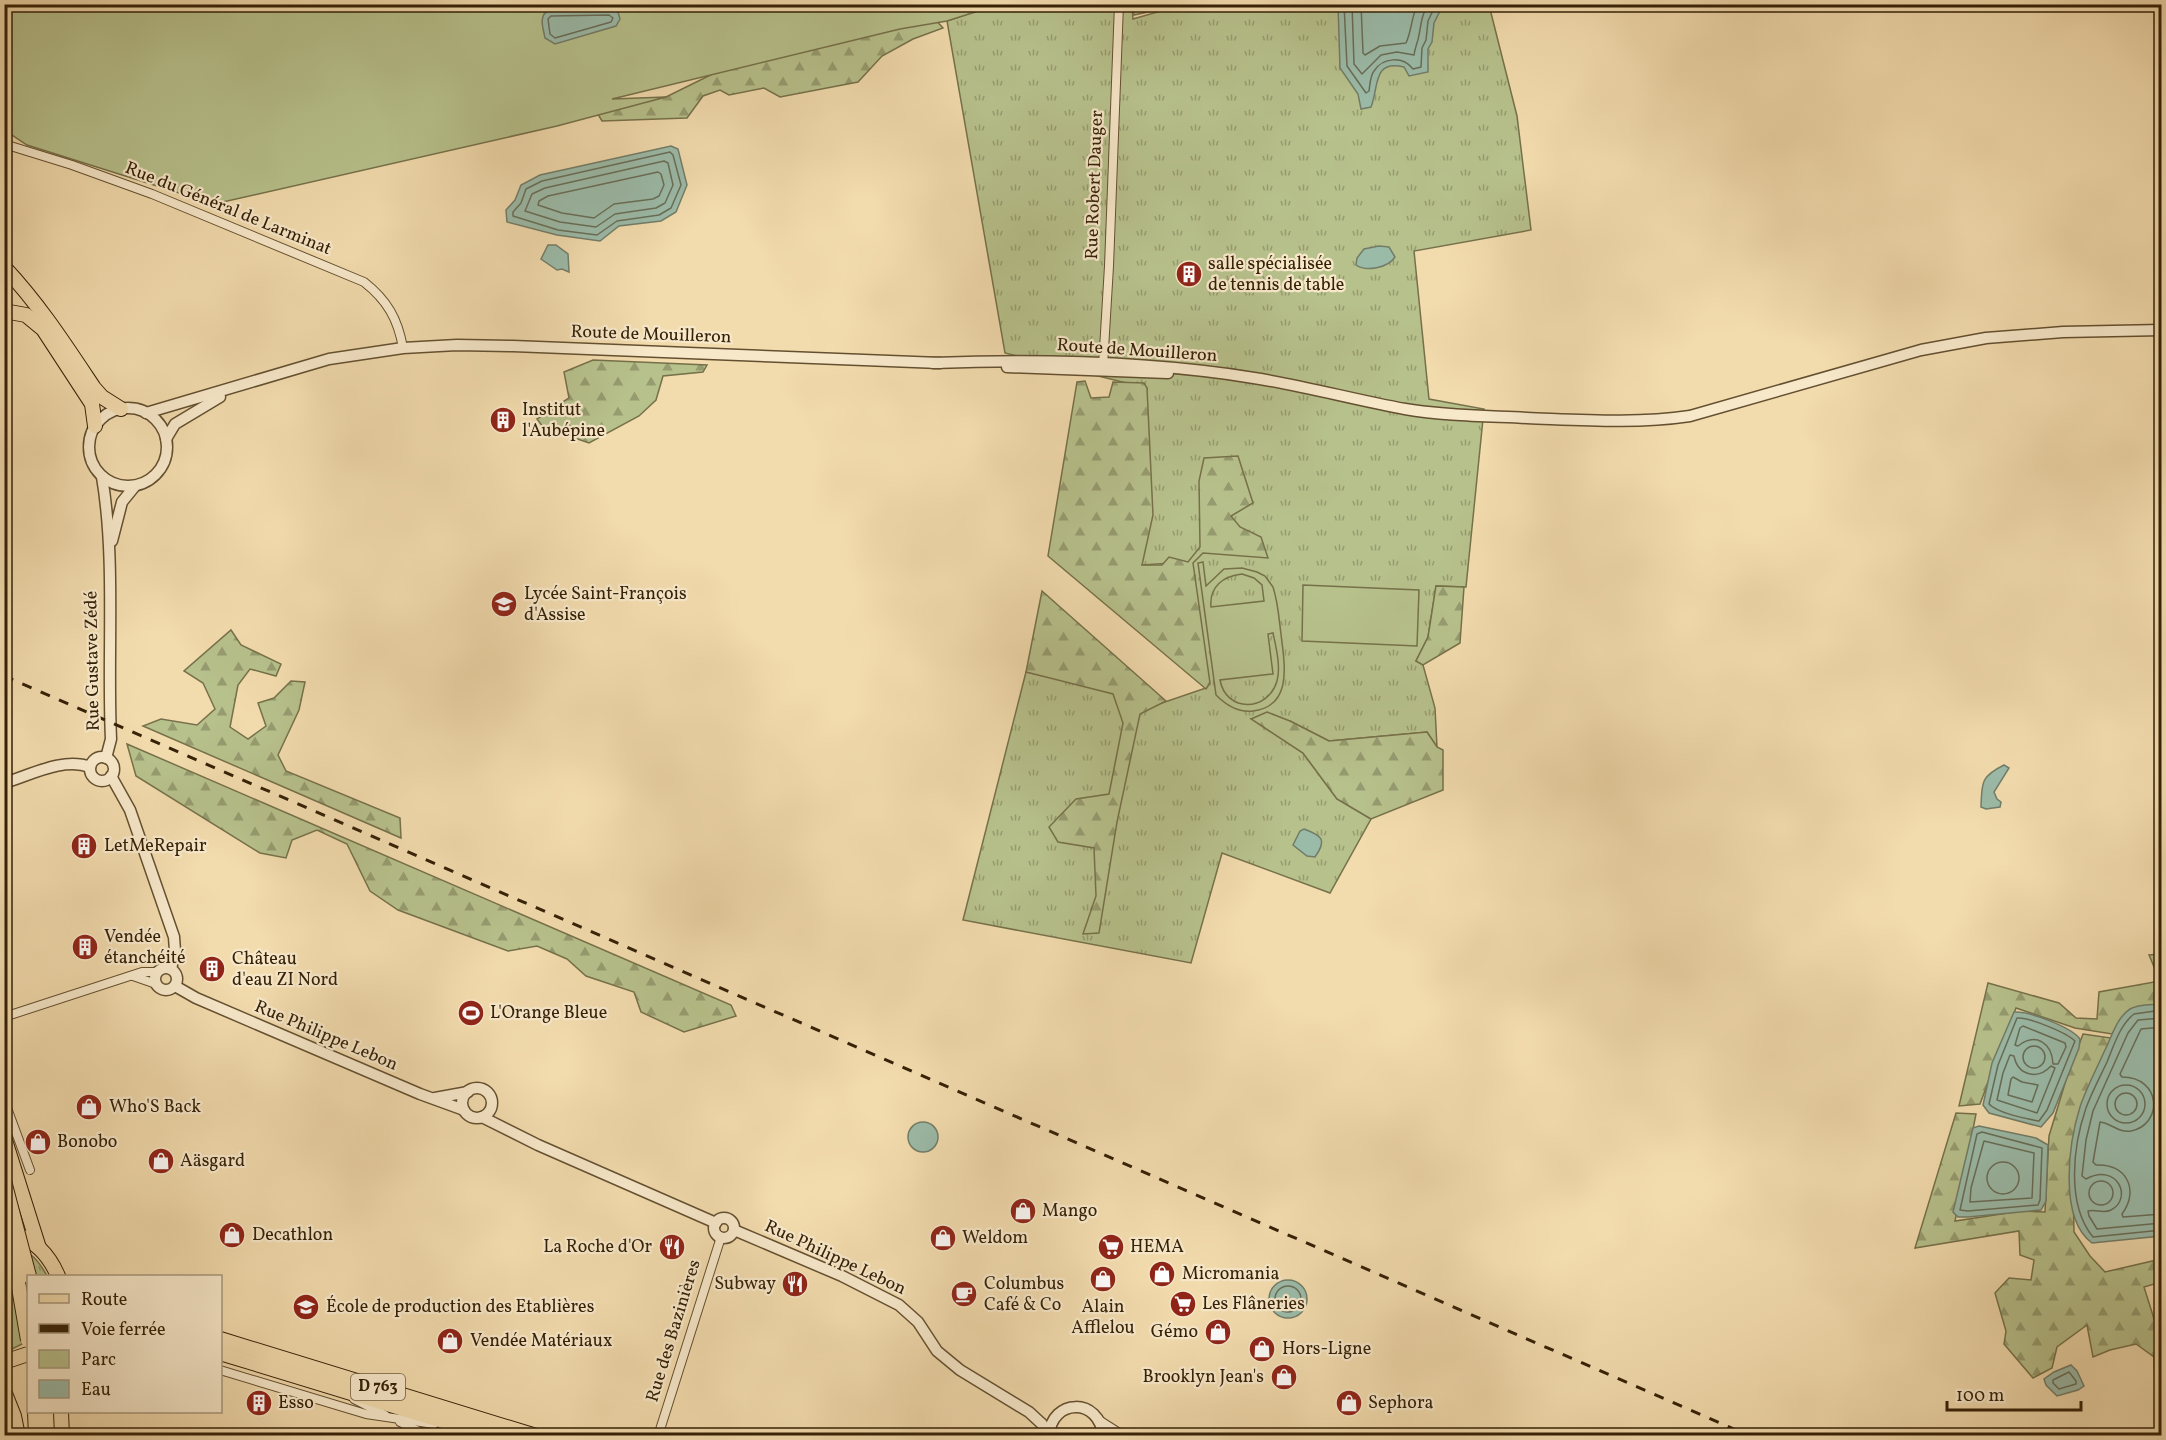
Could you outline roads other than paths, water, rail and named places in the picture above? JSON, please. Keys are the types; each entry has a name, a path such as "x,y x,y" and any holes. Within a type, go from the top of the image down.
{"main road":[{"path":"4,267 45,315 94,388 121,409"},
{"path":"4,310 26,315 44,329 92,404 95,426"},
{"path":"4,1137 39,1248"},
{"path":"4,1180 29,1275"},
{"path":"4,1223 12,1247 27,1334"},
{"path":"4,1232 28,1239 53,1264 58,1275"},
{"name":"D 763","path":"222,1341 536,1436"},
{"path":"4,1362 27,1354"},
{"name":"D 763","path":"222,1354 490,1436"},
{"path":"4,1391 14,1416 18,1436"},
{"path":"35,1413 36,1436"},
{"path":"46,1413 47,1436"},
{"path":"60,1413 62,1436"}],"street":[{"name":"Rue Robert Dauger","path":"1103,365 1119,4"},
{"name":"Rue du Général de Larminat","path":"4,144 72,165 152,194 364,282 376,291 389,306 399,328 403,348"},
{"path":"1226,374 1407,409 1492,417 1616,422 1657,421 1701,413 1921,350 1986,338 2012,334 2162,330"},
{"name":"Route de Mouilleron","path":"254,383 328,359 403,348 457,345 1040,369 1226,374"},
{"name":"Route de Mouilleron","path":"933,363 1017,360 1103,365 1153,365 1226,374"},
{"path":"1040,369 1063,365 1103,365 1119,371"},
{"path":"146,412 254,383"},
{"path":"166,439 175,423 209,402 254,383"},
{"path":"121,409 146,412 155,419 166,439 167,449 161,468 148,481 135,486 112,483 102,477 91,461 90,437 95,426 111,412 121,409"},
{"name":"Rue Gustave Zédé","path":"102,477 106,499 109,562 111,739 106,758"},
{"name":"Rue Gustave Zédé","path":"109,562 122,502 135,486"},
{"path":"111,776 105,780 97,779 91,774 90,767 96,758 106,758 113,766 111,776 130,810 174,937 175,951 171,969"},
{"path":"4,783 61,765 90,767"},
{"path":"4,1017 142,972 171,969 178,978 175,986 170,990 164,990 156,984 133,976"},
{"path":"156,984 155,977 158,972"},
{"name":"Rue Philippe Lebon","path":"175,986 206,1003 464,1110"},
{"path":"434,1098 473,1089 483,1090 490,1096 492,1105 488,1113 482,1117 470,1116 464,1110 463,1100 468,1092"},
{"path":"4,1100 30,1170"},
{"name":"Rue Philippe Lebon","path":"492,1105 515,1133"},
{"name":"Rue Philippe Lebon","path":"482,1117 716,1223 721,1219 727,1219 733,1224 734,1230 842,1276 899,1305 918,1322 937,1351 1029,1412 1042,1424 1049,1436"},
{"path":"716,1223 715,1231 721,1237 730,1236 734,1230"},
{"name":"Rue des Bazinières","path":"658,1436 721,1237"},
{"path":"222,1371 366,1414 490,1436"},
{"path":"332,1388 429,1436"},
{"path":"1049,1436 1055,1417 1068,1408 1080,1407 1091,1411 1099,1420 1124,1436"},
{"name":"Rue Philippe Lebon","path":"1029,1412 1055,1417"},
{"path":"1099,1420 1103,1436"}],"water":[{"path":"1338,5 1443,5 1434,23 1432,42 1428,49 1428,72 1409,76 1404,67 1386,67 1378,77 1371,107 1361,109 1358,94 1340,68"},
{"path":"611,9 618,12 620,19 616,26 555,44 545,38 542,19 549,10"},
{"path":"671,146 678,149 687,185 676,212 661,221 619,226 600,241 557,235 507,222 506,210 515,200 521,185 540,175"},
{"path":"548,245 556,245 568,254 569,272 562,269 557,270 541,259"},
{"path":"1389,247 1395,257 1392,261 1371,268 1356,265 1357,258 1364,249"},
{"path":"2004,765 2009,768 1994,792 2001,802 2000,807 1986,809 1981,807 1986,777"},
{"path":"1304,829 1321,839 1321,846 1315,857 1307,856 1293,845 1300,831"},
{"path":"2161,1004 2161,1236 2092,1243 2081,1231 2074,1216 2070,1198 2072,1140 2080,1107 2121,1018 2133,1007"},
{"path":"2014,1012 2049,1021 2075,1034 2080,1039 2079,1048 2053,1113 2041,1127 1989,1113 1983,1105 1992,1063"},
{"path":"923,1122 934,1126 938,1137 934,1148 923,1152 912,1148 908,1137 912,1126"},
{"path":"1979,1126 2036,1138 2048,1145 2046,1201 2041,1210 1968,1217 1958,1217 1953,1212 1973,1128"},
{"path":"1288,1280 1301,1286 1307,1299 1301,1312 1288,1318 1275,1312 1269,1299 1275,1286"},
{"path":"2071,1365 2077,1371 2084,1386 2057,1396 2046,1385 2044,1379"}],"railway":[{"path":"4,676 1750,1436"}],"place":[{"name":"salle spécialisée de tennis de table","path":"1189,274"},
{"name":"Institut l'Aubépine","path":"503,420"},
{"name":"Lycée Saint-François d'Assise","path":"504,604"},
{"name":"LetMeRepair","path":"84,846"},
{"name":"Vendée étanchéité","path":"85,947"},
{"name":"Château d'eau ZI Nord","path":"212,969"},
{"name":"L'Orange Bleue","path":"471,1013"},
{"name":"Who'S Back","path":"89,1107"},
{"name":"Bonobo","path":"38,1142"},
{"name":"Aäsgard","path":"161,1161"},
{"name":"Mango","path":"1023,1211"},
{"name":"Decathlon","path":"232,1235"},
{"name":"Weldom","path":"943,1238"},
{"name":"La Roche d'Or","path":"672,1247"},
{"name":"HEMA","path":"1111,1247"},
{"name":"Micromania","path":"1162,1274"},
{"name":"Alain Afflelou","path":"1103,1279"},
{"name":"Subway","path":"795,1284"},
{"name":"Columbus Café & Co","path":"964,1294"},
{"name":"Les Flâneries","path":"1183,1304"},
{"name":"École de production des Etablières","path":"306,1307"},
{"name":"Gémo","path":"1218,1332"},
{"name":"Vendée Matériaux","path":"450,1341"},
{"name":"Hors-Ligne","path":"1262,1349"},
{"name":"Brooklyn Jean's","path":"1284,1377"},
{"name":"Esso","path":"259,1403"},
{"name":"Sephora","path":"1349,1403"}]}
